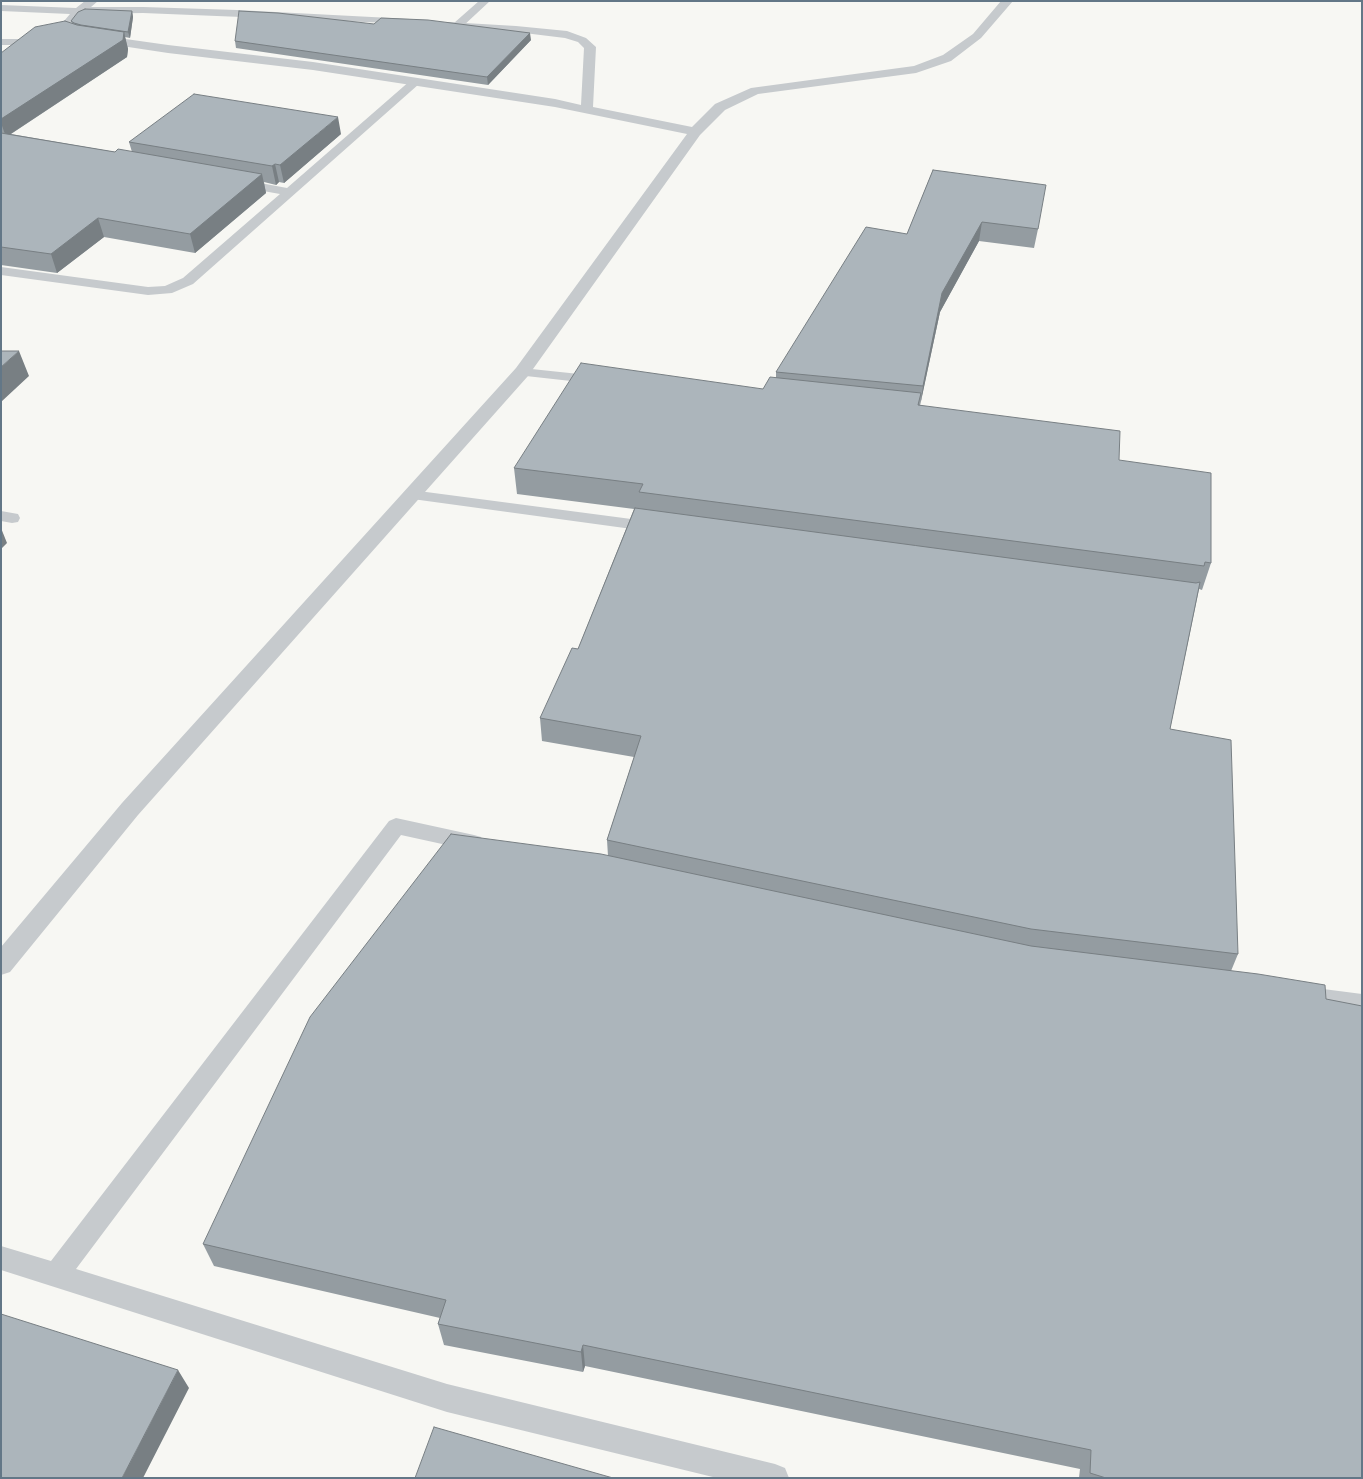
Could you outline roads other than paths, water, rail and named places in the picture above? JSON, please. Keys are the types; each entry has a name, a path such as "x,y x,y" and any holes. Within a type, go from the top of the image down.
{"street":[{"path":"59,36 79,11 92,1"},
{"path":"1,965 130,809 522,372 695,132 720,107 755,91 916,69 947,58 977,36 1007,1"},
{"path":"1,8 79,11 143,10 237,13 420,23"},
{"path":"435,24 524,30 567,35 582,40 590,47 587,109"},
{"path":"59,36 82,36 160,48 313,66 555,103 695,132"}],"lane":[{"path":"458,25 485,1"},
{"path":"1,42 26,42 59,36"},
{"path":"1,271 148,291 167,290 188,281 415,82"},
{"path":"227,181 289,192"},
{"path":"522,372 609,381"},
{"path":"411,495 670,529"},
{"path":"56,1275 396,826 496,847"},
{"path":"1283,993 1362,1002"},
{"path":"1,1258 446,1398 775,1478"}]}
